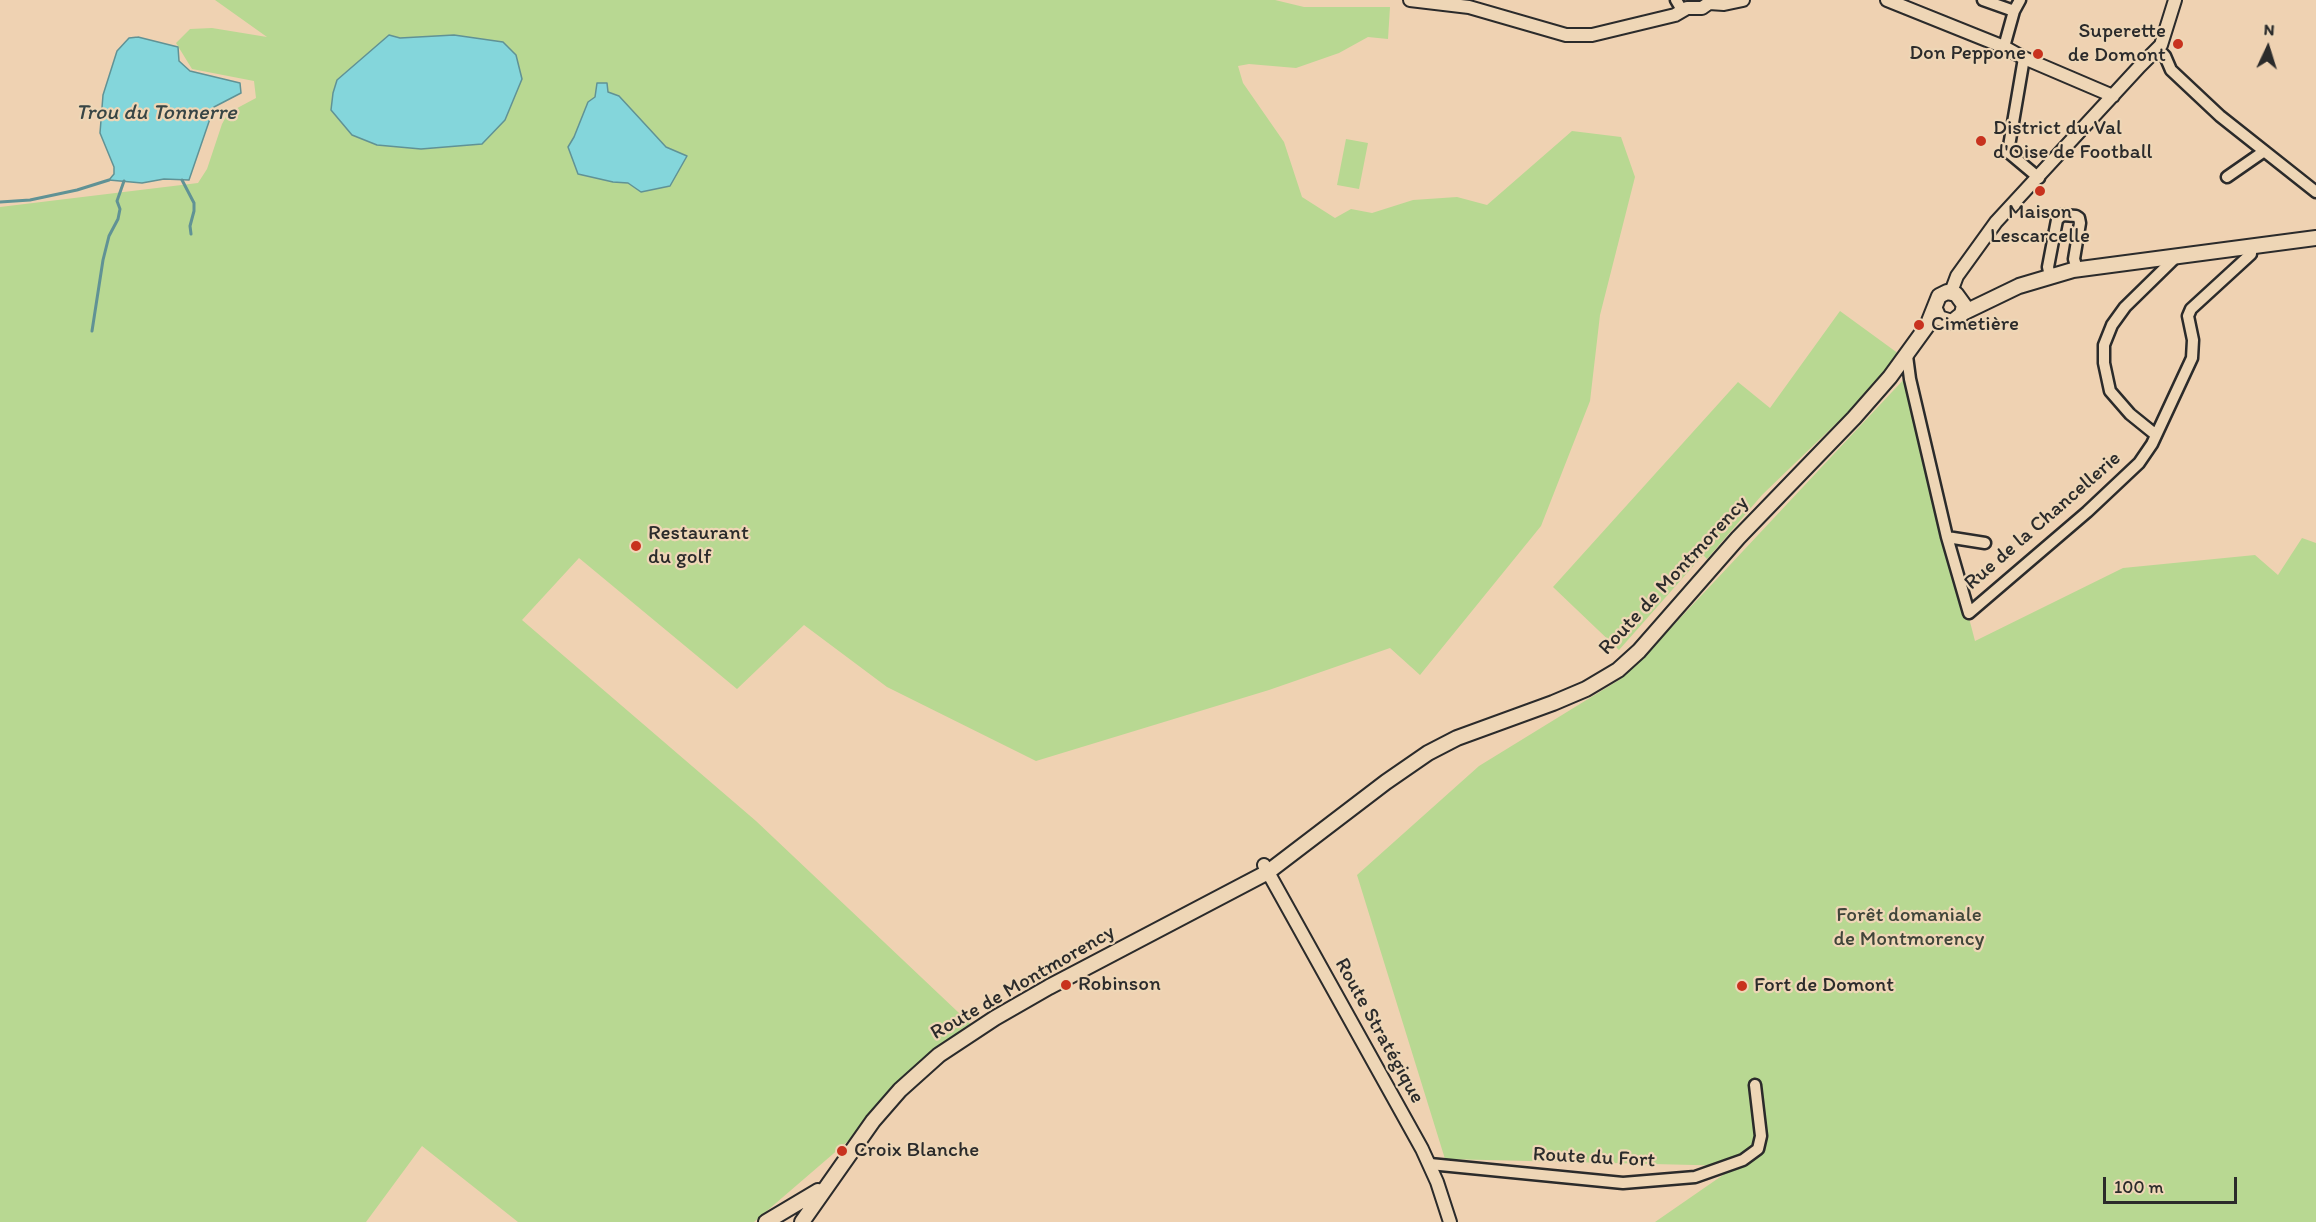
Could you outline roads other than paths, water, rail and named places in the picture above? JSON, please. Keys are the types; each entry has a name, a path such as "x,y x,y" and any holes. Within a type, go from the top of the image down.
{"main road":[{"path":"1935,309 1939,318 1957,306 1982,303 2019,286 2077,269 2316,238"},
{"name":"Route de Montmorency","path":"832,1177 873,1121 900,1090 939,1055 995,1018 1207,903 1266,868 1440,746 1575,694 1618,670 1639,651 1738,538 1854,418 1957,306 1939,296 1927,326 1907,360"},
{"path":"772,1222 790,1216 832,1177"},
{"path":"802,1222 832,1177"},
{"path":"766,1222 790,1216 795,1209 801,1212 802,1222"}],"street":[{"path":"1410,0 1469,7 1566,35 1592,35 1675,15 1679,5 1702,8 1714,2 1724,4 1743,0"},
{"path":"1887,0 2004,47 2024,58 2113,96"},
{"path":"1983,0 2014,11"},
{"path":"2004,47 2014,11 2020,0"},
{"path":"1957,306 1957,276 1996,222 2158,49 2163,41 2175,0"},
{"path":"2158,49 2165,56 2171,70 2215,112 2316,192"},
{"path":"2024,58 2008,152 2039,178"},
{"path":"2227,177 2263,152"},
{"path":"2050,276 2048,267 2057,220 2062,215 2079,218 2074,259 2077,269"},
{"name":"Rue de la Chancellerie","path":"1947,537 1969,613 2119,483 2139,463 2152,444 2185,378 2192,358 2193,340 2188,316 2191,309 2251,254 2251,246"},
{"path":"2156,435 2130,414 2110,391 2104,363 2104,345 2112,326 2125,307 2173,260 2172,256"},
{"path":"1907,360 1947,537 1985,543"},
{"name":"Route Stratégique","path":"1266,868 1430,1164 1450,1222"},
{"name":"Route du Fort","path":"1430,1164 1623,1183 1695,1177 1743,1160 1758,1149 1761,1136 1755,1085"}],"water":[{"path":"389,35 400,38 454,35 503,42 516,55 522,79 505,120 482,144 421,149 377,145 352,135 331,110 337,80"},
{"name":"Trou du Tonnerre","path":"138,37 178,47 179,61 190,71 240,83 241,93 214,107 189,180 164,179 142,183 109,180 114,174 114,167 100,133 103,95 117,51 129,38"},
{"path":"597,83 607,83 608,92 619,96 666,147 687,156 670,186 641,192 628,183 578,174 568,147 588,102 595,97"}],"waterway":[{"path":"0,202 30,200 77,190 109,180"},
{"path":"182,180 194,203 191,234"},
{"path":"92,331 103,260 109,236 118,219 120,209 117,201 124,181"}],"place":[{"name":"Superette de Domont","path":"2178,44"},
{"name":"Don Peppone","path":"2038,54"},
{"name":"District du Val d'Oise de Football","path":"1981,141"},
{"name":"Maison Lescarcelle","path":"2040,191"},
{"name":"Cimetière","path":"1919,325"},
{"name":"Restaurant du golf","path":"636,546"},
{"name":"Robinson","path":"1066,985"},
{"name":"Fort de Domont","path":"1742,986"},
{"name":"Croix Blanche","path":"842,1151"}],"park label":[{"name":"Forêt domaniale de Montmorency","path":"1909,928"}]}
